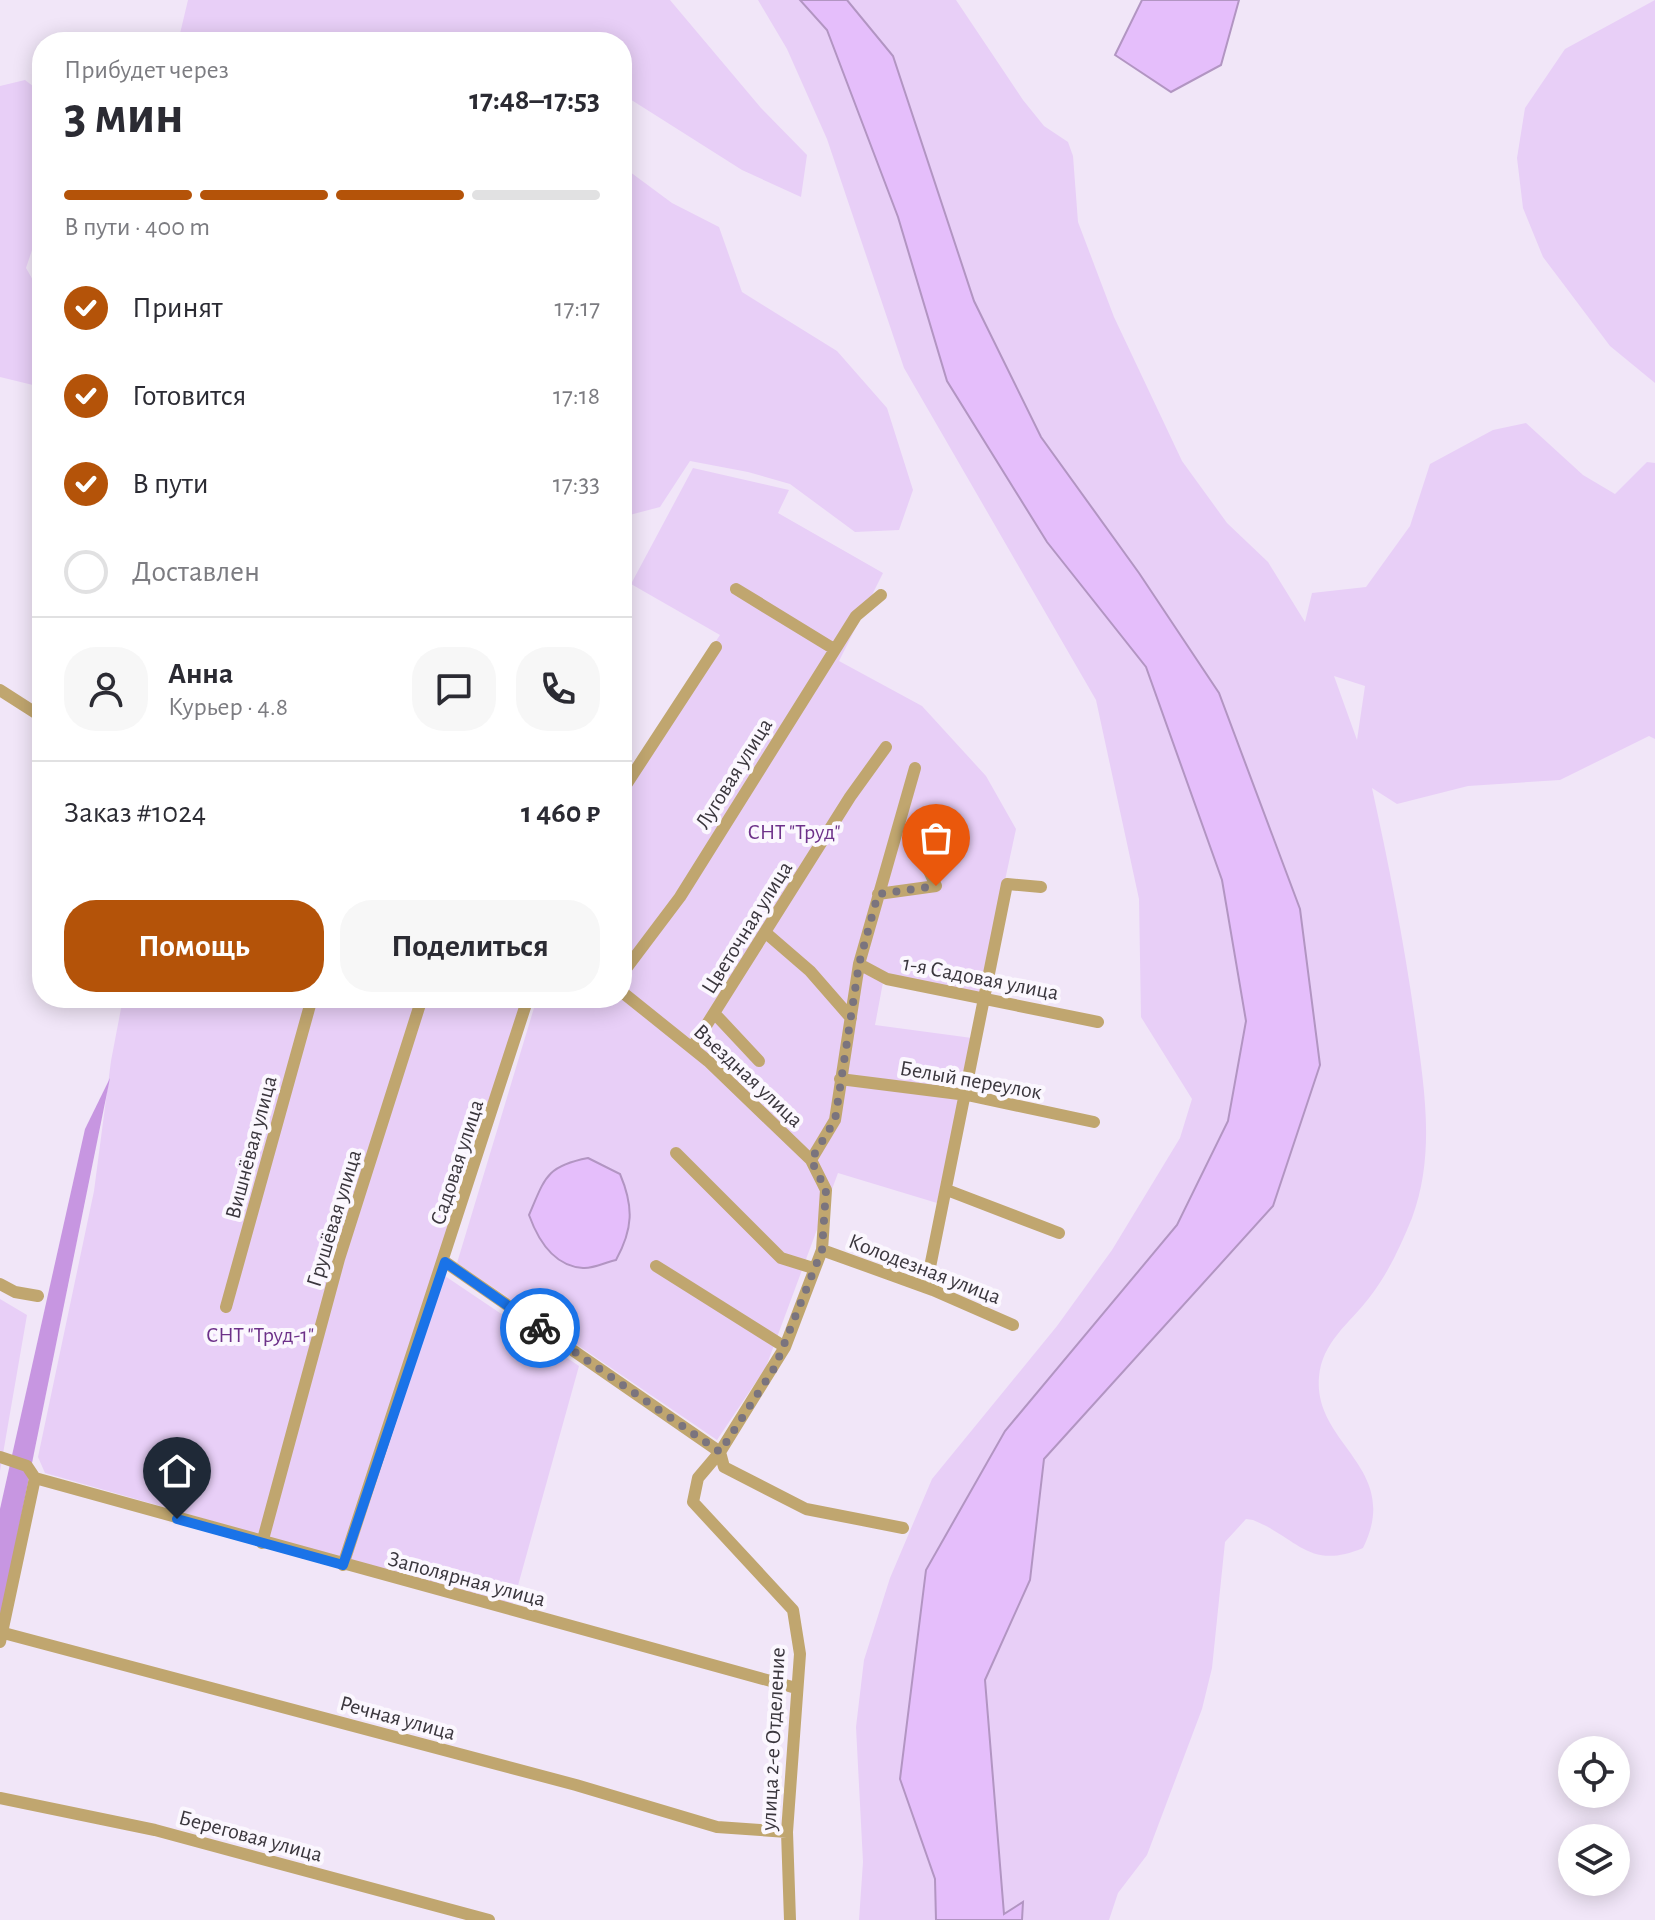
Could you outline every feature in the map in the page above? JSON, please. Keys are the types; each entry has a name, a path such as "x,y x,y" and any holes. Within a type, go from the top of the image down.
{"street":[{"path":"736,589 834,649"},
{"name":"Луговая улица","path":"632,961 680,897 856,616 881,595"},
{"path":"632,776 716,647"},
{"path":"0,690 32,711"},
{"name":"Цветочная улица","path":"692,1048 850,797 886,747"},
{"path":"811,1160 835,1120 859,964 915,768"},
{"path":"878,894 936,886 924,860"},
{"path":"926,1287 1007,884 1041,887"},
{"path":"766,933 810,971 851,1018"},
{"name":"1-я Садовая улица","path":"859,964 887,979 1098,1022"},
{"name":"Въездная улица","path":"632,1000 692,1048 811,1160 826,1190 822,1250"},
{"name":"Вишнёвая улица","path":"226,1307 309,1008"},
{"name":"Грушёвая улица","path":"262,1543 339,1259 419,1008"},
{"name":"Садовая улица","path":"343,1565 445,1262 525,1008"},
{"path":"715,1014 759,1061"},
{"name":"Белый переулок","path":"840,1079 967,1095 1094,1122"},
{"path":"676,1153 781,1258 813,1268"},
{"path":"947,1190 1059,1233"},
{"name":"улица 2-е Отделение","path":"790,1920 787,1832 800,1654 793,1610 693,1502 698,1478 720,1452 785,1347 822,1250"},
{"name":"Колодезная улица","path":"822,1250 926,1287 1013,1325"},
{"path":"445,1262 720,1452 724,1467 806,1509 903,1528"},
{"path":"656,1266 785,1347"},
{"path":"0,1284 15,1292 38,1296"},
{"name":"Заполярная улица","path":"0,1457 27,1466 35,1478 796,1688"},
{"path":"1,1636 35,1478"},
{"name":"Речная улица","path":"1,1636 576,1785 717,1827 787,1832"},
{"name":"Береговая улица","path":"0,1798 155,1830 489,1920"}],"green space":[{"path":"188,0 670,0 761,108 807,155 801,197 742,170 632,100 632,32 180,32"},
{"path":"758,0 956,0 1023,100 1044,126 1068,142 1073,156 1078,222 1114,317 1182,461 1227,523 1268,562 1305,622 1312,593 1366,587 1410,526 1430,464 1493,430 1526,423 1583,475 1615,494 1647,462 1655,463 1655,739 1649,736 1560,780 1468,786 1397,804 1372,788 1406,962 1422,1070 1426,1144 1419,1194 1394,1259 1376,1289 1331,1343 1319,1377 1321,1401 1329,1421 1365,1476 1372,1497 1372,1520 1363,1548 1345,1554 1316,1554 1268,1527 1246,1519 1225,1542 1212,1668 1202,1709 1147,1855 1118,1893 1109,1920 859,1920 863,1862 856,1727 864,1660 890,1578 932,1479 1057,1326 1112,1250 1180,1138 1192,1099 1141,1017 1139,899 1096,700 904,368 827,139 787,49","holes":["1334,676 1365,686 1357,740"]},
{"path":"1655,0 1655,383 1610,346 1543,257 1523,208 1517,158 1525,108 1565,49"},
{"path":"25,80 32,85 32,250 26,268 32,278 32,385 0,377 0,86"},
{"path":"632,173 672,203 719,227 742,292 837,351 887,408 913,490 899,530 855,532 790,484 690,461 660,507 632,514"},
{"name":"СНТ \"Труд\"","path":"693,468 789,490 778,513 883,573 839,661 922,706 986,776 1016,829 981,992 884,977 875,1025 972,1038 937,1203 838,1173 766,1367 717,1440 457,1263 534,1008 632,1008 632,766 720,635 632,582"},
{"name":"СНТ \"Труд-1\"","path":"121,1008 522,1008 442,1274 579,1366 512,1607 45,1473 38,1457 94,1191"},
{"path":"0,1299 27,1315 0,1471"}],"shaded area":[{"path":"800,0 847,0 893,56 974,301 1041,437 1139,573 1219,693 1300,909 1320,1065 1273,1206 1044,1459 1030,1580 985,1680 1004,1914 1023,1902 1022,1920 936,1920 935,1879 900,1779 926,1570 1005,1431 1177,1225 1228,1121 1246,1021 1222,880 1146,667 1047,542 947,381 898,217 827,30"},
{"path":"1142,0 1239,0 1221,65 1171,92 1115,55"},
{"path":"110,1078 0,1621 0,1509 85,1129"},
{"path":"588,1158 620,1174 628,1197 630,1218 626,1238 616,1260 583,1268 555,1257 537,1234 529,1215 544,1183 555,1170"}],"way so far":[{"path":"540,1328 720,1452 775,1367 822,1250 827,1212 826,1190 811,1160 835,1120 859,964 878,894 936,886"}],"route":[{"path":"177,1519 343,1565 445,1262 540,1328"}]}
